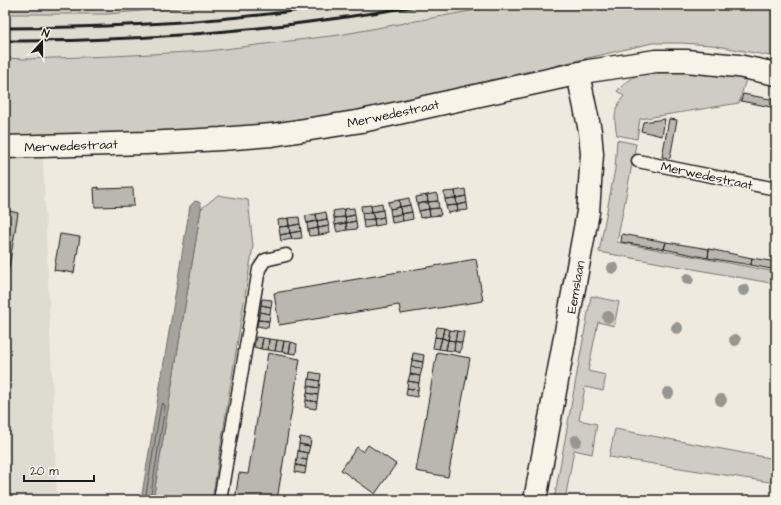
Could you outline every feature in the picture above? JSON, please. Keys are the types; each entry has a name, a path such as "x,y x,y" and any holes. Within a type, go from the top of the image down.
{"street":[{"name":"Merwedestraat","path":"5,147 146,143 272,135 362,121 589,71 656,61 679,61 738,66 776,74"},
{"name":"Eemslaan","path":"535,500 588,212 592,154 590,131 578,74"}],"lane":[{"name":"Merwedestraat","path":"638,161 776,189"},
{"path":"220,500 259,269 265,260 286,255"}],"shaded area":[{"path":"5,5 210,5 107,14 5,14"},
{"path":"210,5 503,5 339,35 208,51 113,56 24,59 5,58 5,14 107,14"},
{"path":"503,5 776,5 776,57 712,45 652,43 542,70 530,71 362,110 223,131 5,137 5,58 24,59 113,56 208,51 339,35"},
{"path":"649,73 700,73 727,77 734,75 746,79 739,103 640,119 637,139 617,135 615,115 620,101 624,96 617,91 630,79 636,76"},
{"path":"617,140 636,144 617,242 776,272 776,284 599,252 615,169"},
{"path":"5,158 43,158 57,500 5,500"},
{"path":"218,195 248,200 253,246 212,500 153,500 201,209"},
{"path":"591,296 619,302 614,326 598,322 588,371 606,375 603,391 585,387 579,420 597,424 592,454 574,450 565,500 554,500"},
{"path":"615,429 770,458 772,447 776,447 776,483 609,457"}],"water":[{"path":"195,201 201,204 201,209 153,500 141,500 190,206"}],"building":[{"path":"743,94 776,100 776,108 741,101"},
{"path":"665,119 662,136 641,131 643,122"},
{"path":"669,119 677,120 670,158 662,157"},
{"path":"98,187 98,189 133,188 134,206 95,207 94,188"},
{"path":"465,189 466,196 456,198 455,191"},
{"path":"455,191 456,198 445,199 444,192"},
{"path":"437,193 438,201 428,202 427,195"},
{"path":"427,195 428,202 417,204 416,197"},
{"path":"466,196 467,203 457,205 456,198"},
{"path":"409,198 410,205 400,207 399,200"},
{"path":"456,198 457,205 446,206 445,199"},
{"path":"399,200 400,207 390,209 388,202"},
{"path":"438,201 439,208 429,209 428,202"},
{"path":"428,202 429,209 419,211 417,204"},
{"path":"382,203 383,210 372,212 371,205"},
{"path":"467,203 468,210 458,211 457,205"},
{"path":"371,205 372,212 362,213 361,206"},
{"path":"410,205 412,212 401,214 400,207"},
{"path":"457,205 458,211 448,213 446,206"},
{"path":"400,207 401,214 391,216 390,209"},
{"path":"354,208 355,215 345,217 344,209"},
{"path":"439,208 441,215 430,216 429,209"},
{"path":"344,209 345,217 334,218 333,211"},
{"path":"429,209 430,216 420,218 419,211"},
{"path":"5,210 18,213 5,291"},
{"path":"383,210 384,217 374,219 372,212"},
{"path":"326,212 327,219 317,221 316,214"},
{"path":"372,212 374,219 363,220 362,213"},
{"path":"412,212 413,219 403,221 401,214"},
{"path":"316,214 317,221 307,223 305,216"},
{"path":"401,214 403,221 392,223 391,216"},
{"path":"355,215 356,221 346,223 345,217"},
{"path":"299,217 300,224 289,226 288,218"},
{"path":"345,217 346,223 335,225 334,218"},
{"path":"384,217 385,224 375,226 374,219"},
{"path":"288,218 289,226 279,227 278,220"},
{"path":"327,219 329,226 318,228 317,221"},
{"path":"374,219 375,226 364,228 363,220"},
{"path":"317,221 318,228 308,230 307,223"},
{"path":"356,221 357,229 347,230 346,223"},
{"path":"346,223 347,230 337,232 335,225"},
{"path":"300,224 301,231 290,233 289,226"},
{"path":"289,226 290,233 280,235 279,227"},
{"path":"329,226 330,233 319,235 318,228"},
{"path":"318,228 319,235 309,236 308,230"},
{"path":"301,231 302,238 292,239 290,233"},
{"path":"290,233 292,239 281,241 280,235"},
{"path":"60,234 80,237 74,273 54,270"},
{"path":"622,234 666,242 664,249 621,242"},
{"path":"666,242 709,249 708,258 664,249"},
{"path":"709,249 752,258 751,265 708,258"},
{"path":"752,258 776,262 776,270 751,265"},
{"path":"476,259 483,301 401,314 399,305 279,325 274,293"},
{"path":"262,299 272,300 271,307 261,305"},
{"path":"261,305 271,307 270,314 260,312"},
{"path":"260,312 270,314 269,321 258,320"},
{"path":"258,320 269,321 268,328 257,326"},
{"path":"437,327 444,328 442,338 435,337"},
{"path":"444,328 450,330 448,340 442,338"},
{"path":"450,330 457,331 455,341 448,340"},
{"path":"457,331 464,332 462,343 455,341"},
{"path":"256,337 263,338 261,349 254,347"},
{"path":"435,337 442,338 439,349 433,348"},
{"path":"263,338 269,339 268,350 261,349"},
{"path":"442,338 448,340 446,350 439,349"},
{"path":"269,339 277,340 275,351 268,350"},
{"path":"277,340 284,341 282,352 275,351"},
{"path":"448,340 455,341 454,351 446,350"},
{"path":"284,341 291,342 289,353 282,352"},
{"path":"455,341 462,343 460,353 454,351"},
{"path":"291,342 297,344 296,354 289,353"},
{"path":"437,352 470,358 448,477 416,471"},
{"path":"268,353 300,359 277,500 235,500 239,473 248,474"},
{"path":"413,353 424,355 423,362 412,360"},
{"path":"412,360 423,362 422,369 411,367"},
{"path":"411,367 422,369 420,376 410,374"},
{"path":"310,372 321,374 320,381 309,379"},
{"path":"410,374 420,376 419,383 408,381"},
{"path":"309,379 320,381 319,388 308,386"},
{"path":"408,381 419,383 418,390 407,388"},
{"path":"308,386 319,388 318,395 307,393"},
{"path":"407,388 418,390 417,397 406,395"},
{"path":"307,393 318,395 317,402 306,400"},
{"path":"306,400 317,402 316,409 305,407"},
{"path":"300,437 311,439 310,446 299,444"},
{"path":"299,444 310,446 308,453 298,451"},
{"path":"368,445 396,464 375,494 341,470 357,447 363,452"},
{"path":"298,451 308,453 307,460 297,458"},
{"path":"297,458 307,460 306,467 296,465"},
{"path":"296,465 306,467 305,474 295,472"}],"railway":[{"path":"5,28 88,27 170,23 253,16 335,5"},
{"path":"5,41 110,39 214,32 318,21 422,5"}]}
